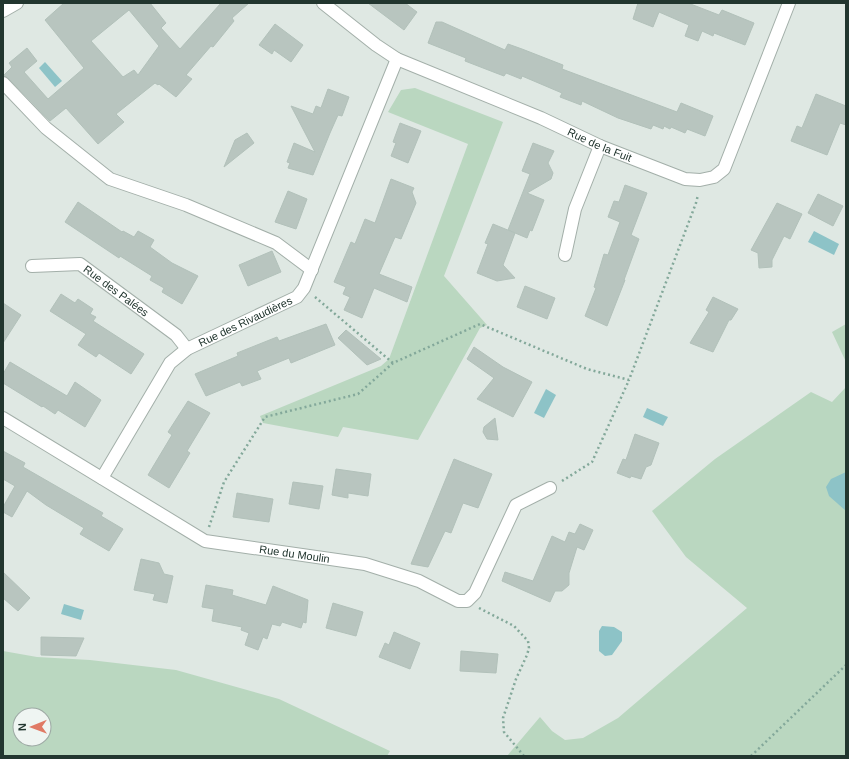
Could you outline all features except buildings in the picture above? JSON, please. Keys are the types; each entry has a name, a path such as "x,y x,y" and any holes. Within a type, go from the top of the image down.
{"street":[{"path":"3,11 17,3"},
{"name":"Rue de la Fuit","path":"323,3 376,46 397,59 541,118 600,146 685,179 700,180 714,178 724,169 789,3"},
{"name":"Rue des Rivaudières","path":"102,478 170,363 188,349 297,297 304,288 397,59"},
{"path":"3,83 46,128 110,179 186,205 276,243 312,270"},
{"path":"565,255 575,209 600,146"},
{"name":"Rue des Palées","path":"32,266 80,264 176,335 188,349"},
{"name":"Rue du Moulin","path":"3,418 205,541 365,564 419,581 458,601 467,601"},
{"path":"467,601 476,593 516,505 550,488"}],"path":[{"path":"550,488 592,462 629,380 696,203 700,180"},
{"path":"304,288 393,364"},
{"path":"205,541 224,482 265,417 358,394 393,364 480,324 587,369 629,380"},
{"path":"467,601 496,618 514,626 528,641 529,648 527,655 511,693 503,718 504,732 524,756"},
{"path":"750,756 846,666"}],"green space":[{"path":"415,88 503,122 444,276 487,325 480,328 418,440 343,427 338,437 263,423 260,416 381,366 389,359 468,144 388,112 401,90"},
{"path":"846,324 846,362 832,332"},
{"path":"846,387 846,756 507,756 540,717 552,731 565,740 583,738 618,718 747,608 686,557 652,511 715,459 811,392 832,402"},
{"path":"3,651 37,657 90,660 176,670 279,699 390,751 387,756 3,756"}],"water":[{"path":"45,62 62,81 55,87 39,68"},
{"path":"814,231 839,244 834,255 808,242"},
{"path":"546,389 556,395 544,418 534,413"},
{"path":"647,408 668,417 663,426 643,417"},
{"path":"846,472 846,511 829,496 826,487 831,479"},
{"path":"64,604 84,610 81,620 61,614"},
{"path":"602,626 614,627 622,632 622,641 612,655 605,656 599,651 599,631"}]}
